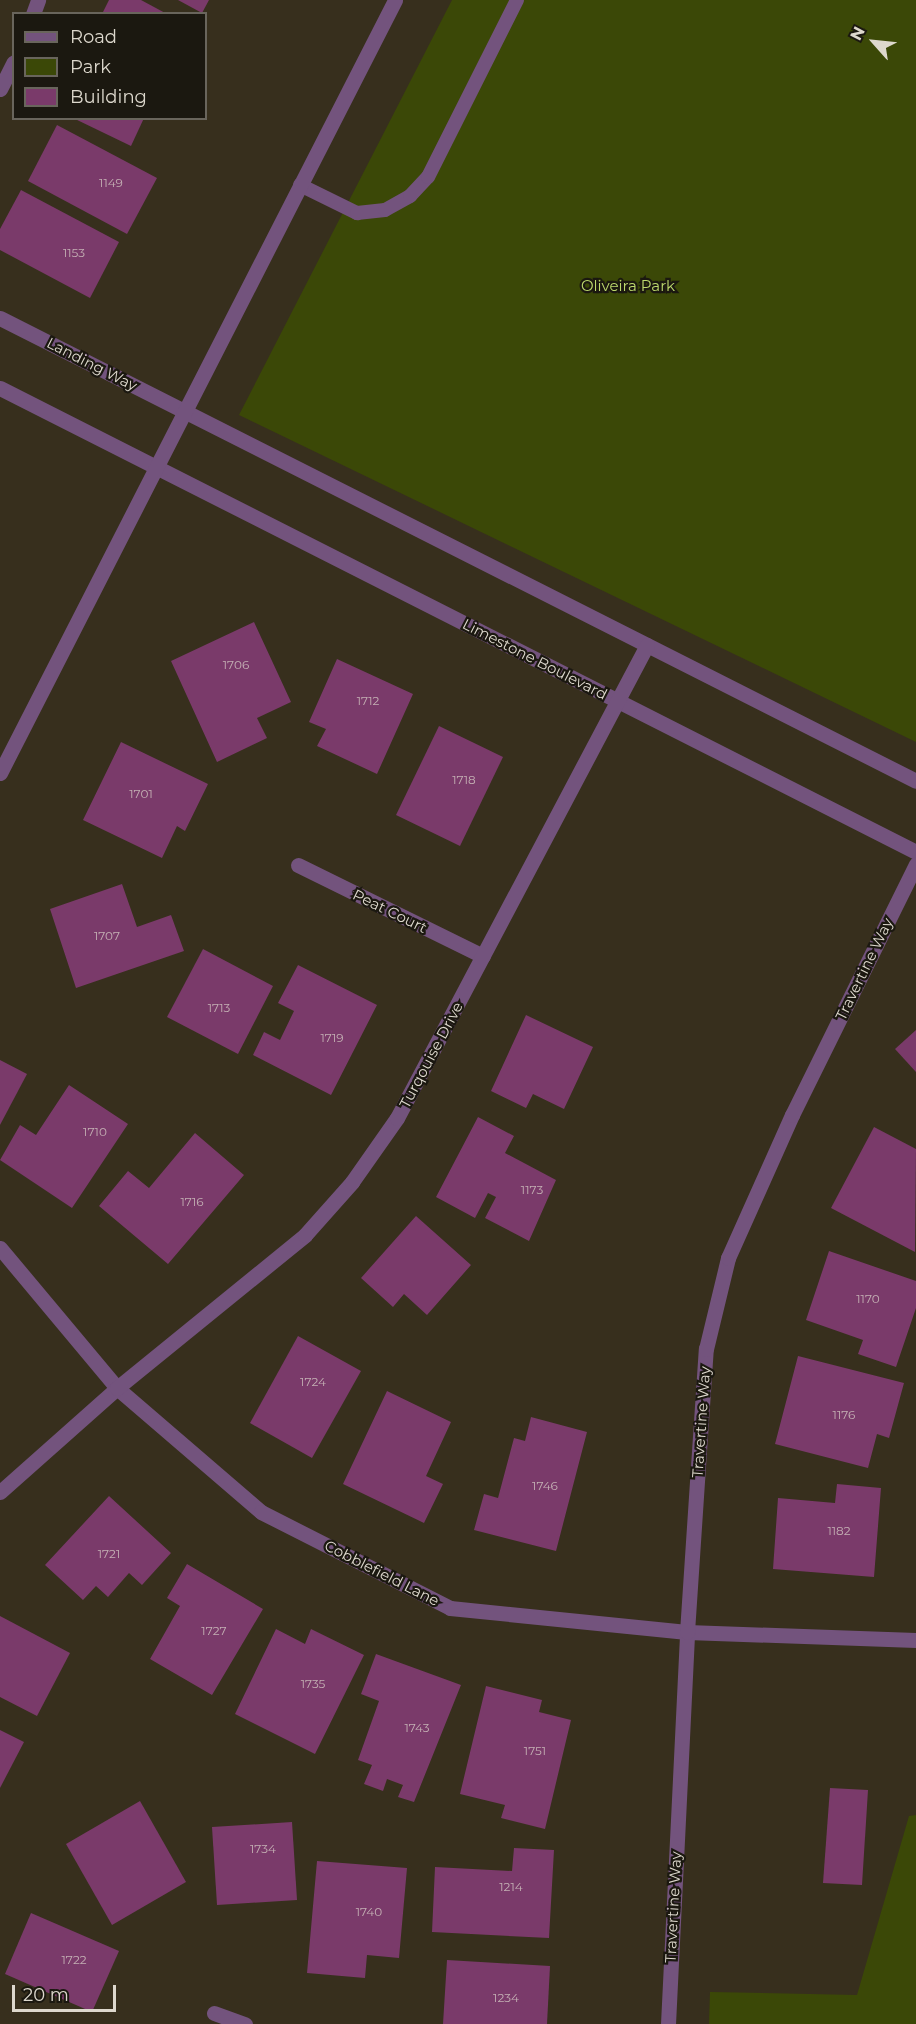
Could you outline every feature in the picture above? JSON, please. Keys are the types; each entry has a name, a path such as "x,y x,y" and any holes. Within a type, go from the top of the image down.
{"street":[{"path":"0,773 395,0"},
{"path":"0,88 12,66"},
{"name":"Landing Way","path":"0,318 185,411"},
{"path":"0,387 156,464"},
{"path":"185,411 916,782"},
{"name":"Limestone Boulevard","path":"156,464 916,852"},
{"name":"Turqouise Drive","path":"0,1492 117,1388 305,1236 352,1182 397,1118 647,645"},
{"name":"Travertine Way","path":"668,2024 687,1632 706,1349 728,1258 916,864"},
{"name":"Peat Court","path":"298,865 483,956"},
{"name":"Cobblefield Lane","path":"0,1248 117,1388 261,1512 450,1608 687,1632 916,1641"},
{"path":"214,2013 245,2024"}],"lane":[{"path":"300,185 357,213 385,210 410,196 428,177 517,0"}],"green space":[{"name":"Oliveira Park","path":"452,0 916,0 916,742 239,415"},
{"path":"916,1815 916,2024 709,2024 710,1992 857,1995 909,1816"}],"building":[{"path":"109,0 141,0 163,12 103,12"},
{"path":"178,0 209,0 203,12"},
{"path":"77,120 143,120 131,146"},
{"path":"57,125 157,178 127,234 28,181"},
{"path":"21,190 119,242 90,298 0,250 0,229"},
{"path":"254,622 291,702 257,718 267,738 217,762 171,661"},
{"path":"337,659 413,694 377,774 317,746 326,729 309,722"},
{"path":"439,726 503,757 460,846 396,815"},
{"path":"121,742 208,784 185,831 177,826 162,858 83,820"},
{"path":"122,884 137,927 171,915 184,951 76,988 50,909"},
{"path":"203,949 273,986 238,1054 167,1017"},
{"path":"298,965 377,1005 331,1095 253,1055 264,1032 280,1040 294,1011 278,1003"},
{"path":"526,1015 593,1047 564,1109 533,1094 526,1108 491,1091"},
{"path":"916,1030 916,1072 895,1049"},
{"path":"0,1060 27,1074 0,1125"},
{"path":"69,1085 128,1124 72,1208 0,1160 20,1125 36,1135"},
{"path":"478,1117 514,1136 505,1153 556,1180 529,1241 485,1218 496,1197 488,1193 475,1218 436,1197"},
{"path":"874,1127 916,1149 915,1252 831,1208"},
{"path":"195,1133 244,1175 168,1264 99,1206 128,1171 149,1188"},
{"path":"416,1216 471,1265 427,1315 404,1294 393,1307 361,1278"},
{"path":"829,1251 916,1281 916,1308 896,1367 858,1354 863,1340 806,1320"},
{"path":"298,1336 361,1371 312,1458 250,1423"},
{"path":"798,1356 904,1383 889,1438 877,1434 868,1468 775,1444"},
{"path":"387,1391 451,1422 426,1476 443,1484 424,1523 343,1484"},
{"path":"531,1417 587,1432 556,1551 474,1530 484,1494 498,1498 514,1438 525,1441"},
{"path":"837,1484 881,1488 874,1577 773,1569 778,1498 835,1503"},
{"path":"109,1496 171,1553 142,1585 129,1573 108,1597 96,1586 83,1600 45,1565"},
{"path":"187,1564 263,1609 212,1695 150,1659 180,1606 167,1598"},
{"path":"0,1616 70,1653 37,1716 0,1697"},
{"path":"276,1629 305,1644 311,1629 364,1655 315,1754 235,1714"},
{"path":"376,1654 461,1685 414,1802 398,1797 403,1785 387,1779 383,1791 364,1784 372,1765 358,1760 379,1701 361,1694"},
{"path":"486,1686 542,1700 539,1712 571,1720 545,1829 501,1818 505,1805 460,1794"},
{"path":"0,1730 24,1742 0,1788"},
{"path":"830,1788 868,1790 862,1885 823,1883"},
{"path":"140,1801 186,1882 112,1925 66,1844"},
{"path":"292,1822 297,1900 217,1905 212,1827"},
{"path":"514,1848 554,1850 549,1938 432,1932 435,1867 512,1871"},
{"path":"317,1861 407,1868 399,1958 367,1955 365,1978 307,1973"},
{"path":"31,1913 119,1951 92,2012 5,1974"},
{"path":"447,1960 550,1966 547,2024 443,2024"}]}
